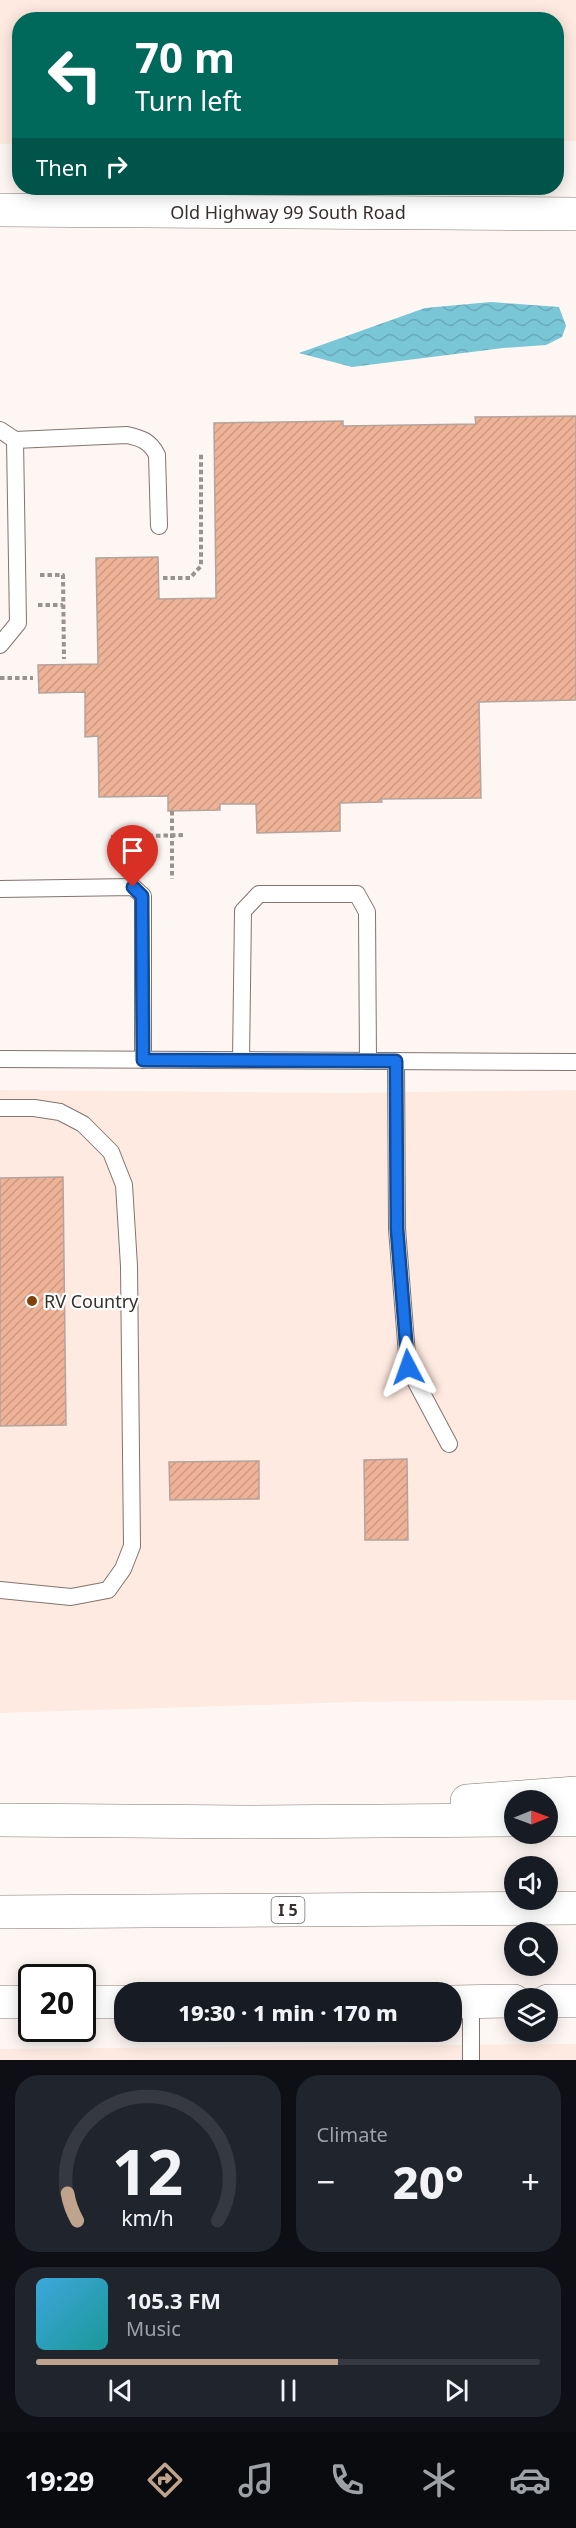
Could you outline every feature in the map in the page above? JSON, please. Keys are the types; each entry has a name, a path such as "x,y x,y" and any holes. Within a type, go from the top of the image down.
{"main road":[{"name":"Old Highway 99 South Road","path":"0,210 576,214"},
{"path":"245,1822 541,1794 576,1793"},
{"path":"0,1820 245,1822 504,1820"},
{"path":"558,1820 576,1820"},
{"name":"I 5","path":"0,1912 576,1908"},
{"path":"462,2002 504,2001"},
{"path":"558,2001 576,2001"},
{"path":"0,2002 18,2002"},
{"path":"96,2002 114,2002"}],"lane":[{"path":"0,430 15,440 127,435 142,439 153,446 157,455 159,526"},
{"path":"0,645 18,623 15,440"},
{"path":"0,889 133,887 142,896 143,1060"},
{"path":"241,1060 243,911 259,894 357,894 367,912 368,1060"},
{"path":"0,1059 576,1062"},
{"path":"396,1061 397,1229 408,1367 449,1444"},
{"path":"0,1108 34,1108 60,1112 83,1124 111,1152 124,1185 129,1266 132,1546 123,1569 108,1590 71,1597 0,1590"},
{"path":"462,2008 471,2060"}],"path":[{"path":"163,578 190,578 201,566 201,454"},
{"path":"36,574 63,575 64,659"},
{"path":"34,605 63,605"},
{"path":"0,678 33,678"},
{"path":"172,811 172,879"},
{"path":"111,837 184,836"},
{"path":"117,837 117,869"}],"shaded area":[{"path":"0,0 576,0 576,141 564,141 564,12 12,12 12,144 0,144"},
{"path":"0,1090 349,1093 576,1090 576,1700 355,1702 0,1713"},
{"path":"576,2044 576,2060 0,2060 0,2049"}],"water":[{"path":"491,302 559,307 566,326 562,337 546,345 503,348 352,367 299,353 425,308"}],"building":[{"path":"576,416 576,700 479,702 481,798 381,799 382,802 340,803 340,831 257,833 256,804 220,804 220,810 168,811 168,796 99,797 98,736 85,737 85,692 39,693 38,665 98,664 96,558 158,557 159,599 216,598 214,423 343,421 343,426 476,424 475,417"},
{"name":"RV Country","path":"63,1177 66,1425 0,1426 0,1178"},
{"path":"407,1459 408,1540 365,1540 364,1460"},
{"path":"259,1461 259,1499 170,1500 169,1462"}],"place":[{"name":"RV Country","path":"32,1301"}],"route":[{"path":"133,887 142,896 143,1060 396,1061 397,1229 408,1367"}]}
